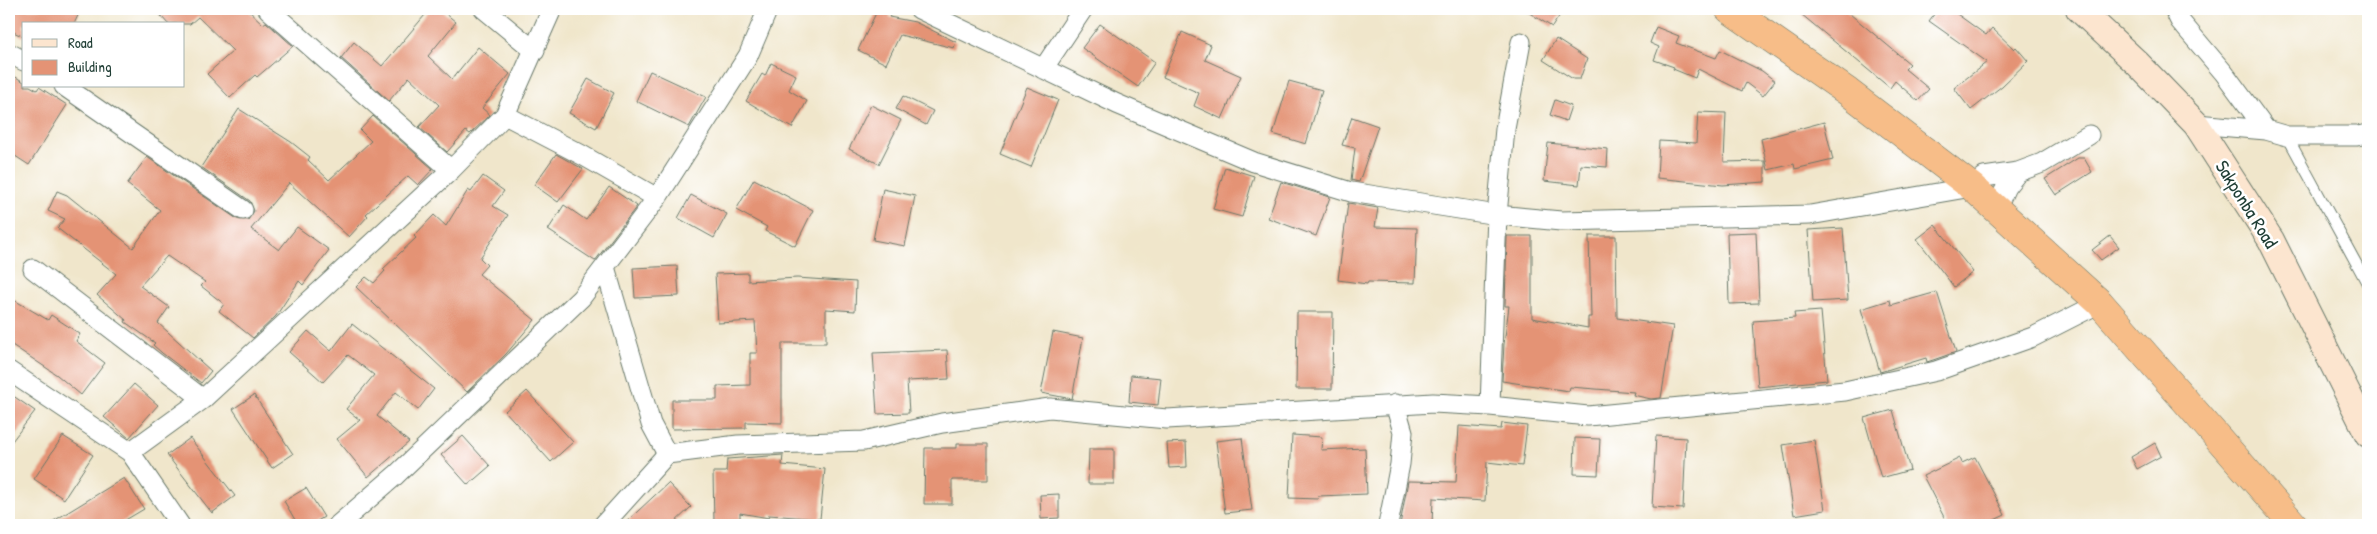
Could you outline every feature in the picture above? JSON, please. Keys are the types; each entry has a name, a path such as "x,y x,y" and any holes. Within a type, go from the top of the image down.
{"highway":[{"path":"1729,9 1848,92 1972,187 2100,303 2294,525"}],"main road":[{"name":"Sakponba Road","path":"2079,9 2137,62 2196,124 2271,240 2368,434"}],"street":[{"path":"268,9 451,170"},
{"path":"484,9 535,51"},
{"path":"130,452 202,399 451,170 505,115 552,9"},
{"path":"338,525 396,475 581,298 657,198 748,56 768,9"},
{"path":"919,9 1117,104 1254,162 1351,192 1496,215 1561,221 1810,215 1972,187 1984,177 2018,172 2042,163 2089,135"},
{"path":"1043,69 1083,9"},
{"path":"2174,9 2180,21 2224,73 2266,130"},
{"path":"1490,406 1496,215 1505,129 1520,42"},
{"path":"9,53 22,60"},
{"path":"67,88 243,210"},
{"path":"505,115 582,155 657,198"},
{"path":"2196,124 2266,130 2287,136 2356,136 2368,134"},
{"path":"1996,210 2006,187 2018,172"},
{"path":"605,266 651,424 667,454"},
{"path":"33,269 202,399"},
{"path":"603,525 667,454 738,445 864,441 942,423 1050,408 1167,419 1433,403 1490,406 1588,416 1845,391 1936,371 2032,336 2100,303"},
{"path":"9,371 130,452 180,525"},
{"path":"1388,525 1400,464 1403,432 1395,404"}],"lane":[{"path":"2287,136 2368,286"}],"building":[{"path":"9,9 81,9 75,22 22,22 22,36 9,30"},
{"path":"155,9 247,9 263,24 266,22 293,46 257,77 255,75 230,98 207,74 233,51 198,17 190,24 185,24 185,22 166,22"},
{"path":"430,9 440,9 456,22 428,56 452,79 478,47 510,74 482,108 490,115 470,134 466,131 447,152 419,127 439,105 409,77 389,101 341,58 354,42 382,66"},
{"path":"878,9 894,9 889,17 915,22 956,42 954,48 900,35 886,64 858,50"},
{"path":"1523,9 1564,9 1552,27"},
{"path":"1795,9 1844,9 1910,64 1905,69 1929,89 1918,101 1895,81 1890,88"},
{"path":"1938,9 1950,9 1986,35 1992,28 2014,49 2016,47 2028,61 2002,86 1971,110 1954,88 1987,62 1929,21"},
{"path":"1100,24 1155,62 1138,87 1082,48"},
{"path":"1656,27 1679,36 1676,43 1716,58 1720,50 1762,71 1775,81 1763,96 1746,83 1742,91 1698,69 1695,78 1673,69 1674,67 1654,60 1659,47 1650,43"},
{"path":"1182,32 1211,45 1205,60 1241,76 1222,119 1194,106 1199,93 1163,77"},
{"path":"1556,39 1587,59 1580,79 1573,79 1543,60"},
{"path":"771,63 796,75 789,90 807,101 792,128 746,101 762,74 765,76"},
{"path":"650,71 706,97 689,127 636,101"},
{"path":"9,73 22,81 22,88 34,88 37,90 41,88 67,105 29,165 9,152 9,133 15,125 9,121"},
{"path":"588,79 614,93 596,128 569,113"},
{"path":"1289,81 1322,90 1306,144 1273,134"},
{"path":"1027,87 1058,100 1031,167 1000,154"},
{"path":"903,96 933,111 926,125 896,109"},
{"path":"1555,100 1571,106 1566,121 1550,115"},
{"path":"871,105 901,120 879,164 849,149"},
{"path":"239,109 291,142 310,157 308,160 329,180 371,141 360,130 373,116 433,169 418,185 408,176 366,214 368,216 349,237 289,183 251,229 279,250 297,227 329,250 303,285 299,281 276,316 253,338 219,311 224,304 201,286 205,282 167,256 140,286 169,307 158,323 211,371 201,383 162,353 153,345 155,343 125,322 126,320 97,295 116,274 57,228 65,219 48,211 57,191 67,195 133,248 160,210 127,184 147,157 237,219 248,220 254,211 250,201 201,167"},
{"path":"1698,112 1726,113 1724,162 1765,161 1765,182 1723,185 1657,178 1659,141 1696,143"},
{"path":"1352,117 1378,126 1359,182 1351,180 1355,148 1342,145"},
{"path":"1824,122 1833,160 1795,169 1794,164 1768,170 1761,139"},
{"path":"1548,143 1608,149 1607,167 1581,165 1579,185 1544,181"},
{"path":"556,154 583,169 558,202 534,185"},
{"path":"2078,158 2084,158 2092,172 2056,195 2045,179"},
{"path":"1225,167 1254,176 1242,217 1213,209"},
{"path":"483,176 504,191 493,206 508,215 480,258 487,265 479,274 535,320 506,354 467,392 356,287 366,277 374,283 385,271 383,269 416,238 414,236 434,215 446,226 468,190 471,192"},
{"path":"754,179 813,210 795,246 765,231 767,227 736,210"},
{"path":"1281,182 1330,197 1316,236 1268,218"},
{"path":"609,187 637,206 595,261 548,230 564,205 586,220"},
{"path":"883,189 915,196 905,246 873,240"},
{"path":"691,195 727,214 714,238 678,218"},
{"path":"1348,203 1378,208 1375,227 1417,228 1415,283 1368,282 1367,284 1338,280"},
{"path":"1935,225 1973,272 1954,287 1917,239"},
{"path":"1843,228 1848,300 1813,302 1808,230"},
{"path":"1756,232 1759,303 1729,304 1727,233"},
{"path":"1507,236 1532,236 1532,318 1588,328 1588,317 1591,317 1589,236 1616,236 1617,318 1673,326 1661,398 1651,399 1633,395 1634,392 1570,387 1569,391 1502,381 1509,306 1505,306"},
{"path":"2110,236 2119,247 2101,260 2092,250"},
{"path":"677,266 679,296 635,298 633,268"},
{"path":"748,273 748,281 797,278 856,282 855,311 826,309 826,343 782,343 782,423 746,422 746,428 672,429 672,400 717,400 717,386 750,385 750,353 757,353 755,321 718,323 715,274"},
{"path":"1937,292 1956,352 1927,362 1926,358 1880,372 1861,309 1890,300 1891,305"},
{"path":"9,297 48,320 51,315 80,334 76,341 105,363 81,395 57,375 9,343"},
{"path":"1821,311 1827,380 1758,387 1753,321 1795,318 1794,313"},
{"path":"1297,312 1333,312 1332,389 1296,389"},
{"path":"352,324 434,389 418,410 396,392 377,416 409,442 368,477 337,439 360,420 346,409 374,375 348,355 323,382 289,352 308,331 331,351"},
{"path":"1053,332 1083,338 1072,399 1041,393"},
{"path":"947,350 949,379 907,381 909,413 877,414 873,353"},
{"path":"1131,375 1161,378 1158,405 1129,402"},
{"path":"134,384 158,405 129,438 104,417"},
{"path":"527,391 573,442 551,462 505,411"},
{"path":"9,393 35,411 9,445"},
{"path":"254,395 293,454 272,468 233,409"},
{"path":"1893,410 1910,470 1881,478 1864,418"},
{"path":"1502,423 1527,426 1522,466 1487,462 1485,501 1433,498 1432,525 1400,525 1408,481 1456,482 1459,426 1501,429"},
{"path":"1292,435 1322,437 1321,450 1365,448 1367,494 1319,496 1318,499 1289,498"},
{"path":"63,436 93,455 64,499 34,479"},
{"path":"463,436 490,466 468,485 441,455"},
{"path":"1656,436 1686,438 1683,509 1652,507"},
{"path":"190,438 235,496 212,513 167,455"},
{"path":"1242,438 1252,510 1225,513 1216,441"},
{"path":"1575,438 1600,439 1598,475 1574,474"},
{"path":"1814,440 1825,510 1794,515 1783,445"},
{"path":"1186,442 1187,467 1169,468 1167,443"},
{"path":"2155,443 2161,456 2137,469 2131,457"},
{"path":"957,444 988,444 988,480 952,480 952,504 924,504 925,448 957,448"},
{"path":"1089,449 1114,449 1114,484 1088,484"},
{"path":"783,455 782,465 825,469 820,519 769,515 769,518 740,513 740,522 714,523 713,472 726,472 727,459"},
{"path":"1975,457 2005,515 1984,525 1948,525 1923,476 1960,458 1962,463"},
{"path":"124,478 144,509 117,525 47,525"},
{"path":"668,483 691,507 672,525 623,525"},
{"path":"306,488 324,517 311,525 298,525 284,501"},
{"path":"1059,494 1059,518 1041,519 1040,495"}]}
